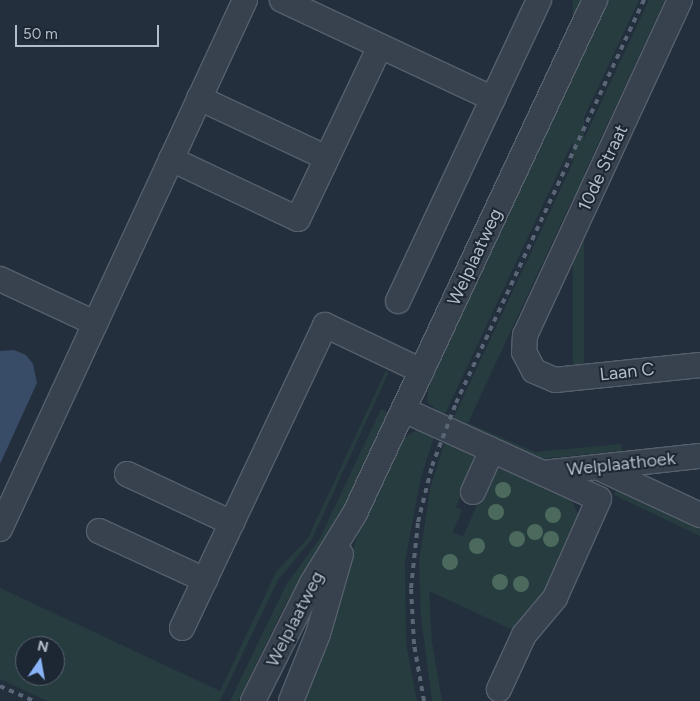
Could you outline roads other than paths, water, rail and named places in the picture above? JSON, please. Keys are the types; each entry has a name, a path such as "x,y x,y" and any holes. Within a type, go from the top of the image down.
{"street":[{"path":"0,529 245,0"},
{"path":"282,0 493,98"},
{"path":"398,301 539,0"},
{"name":"Welplaatweg","path":"253,701 312,583 355,513 595,0"},
{"name":"10de Straat","path":"554,380 534,371 524,352 525,335 680,0"},
{"path":"171,159 298,219 380,46"},
{"path":"199,98 327,158"},
{"path":"0,279 95,324"},
{"path":"182,628 325,325 422,371"},
{"name":"Laan C","path":"554,380 700,365"},
{"name":"Welplaathoek","path":"404,410 599,499 554,598 524,635 498,689"},
{"path":"473,492 492,450"},
{"name":"Welplaathoek","path":"541,473 700,456"},
{"path":"596,467 700,515"},
{"path":"127,474 232,522"},
{"name":"Welplaatweg","path":"291,701 318,634 355,513"},
{"path":"99,531 204,580"}],"water":[{"path":"14,350 26,355 33,364 37,383 0,464 0,351"}],"railway":[{"path":"424,701 414,644 411,588 418,522 432,466 456,403 644,0"},
{"path":"0,686 33,701"}]}
